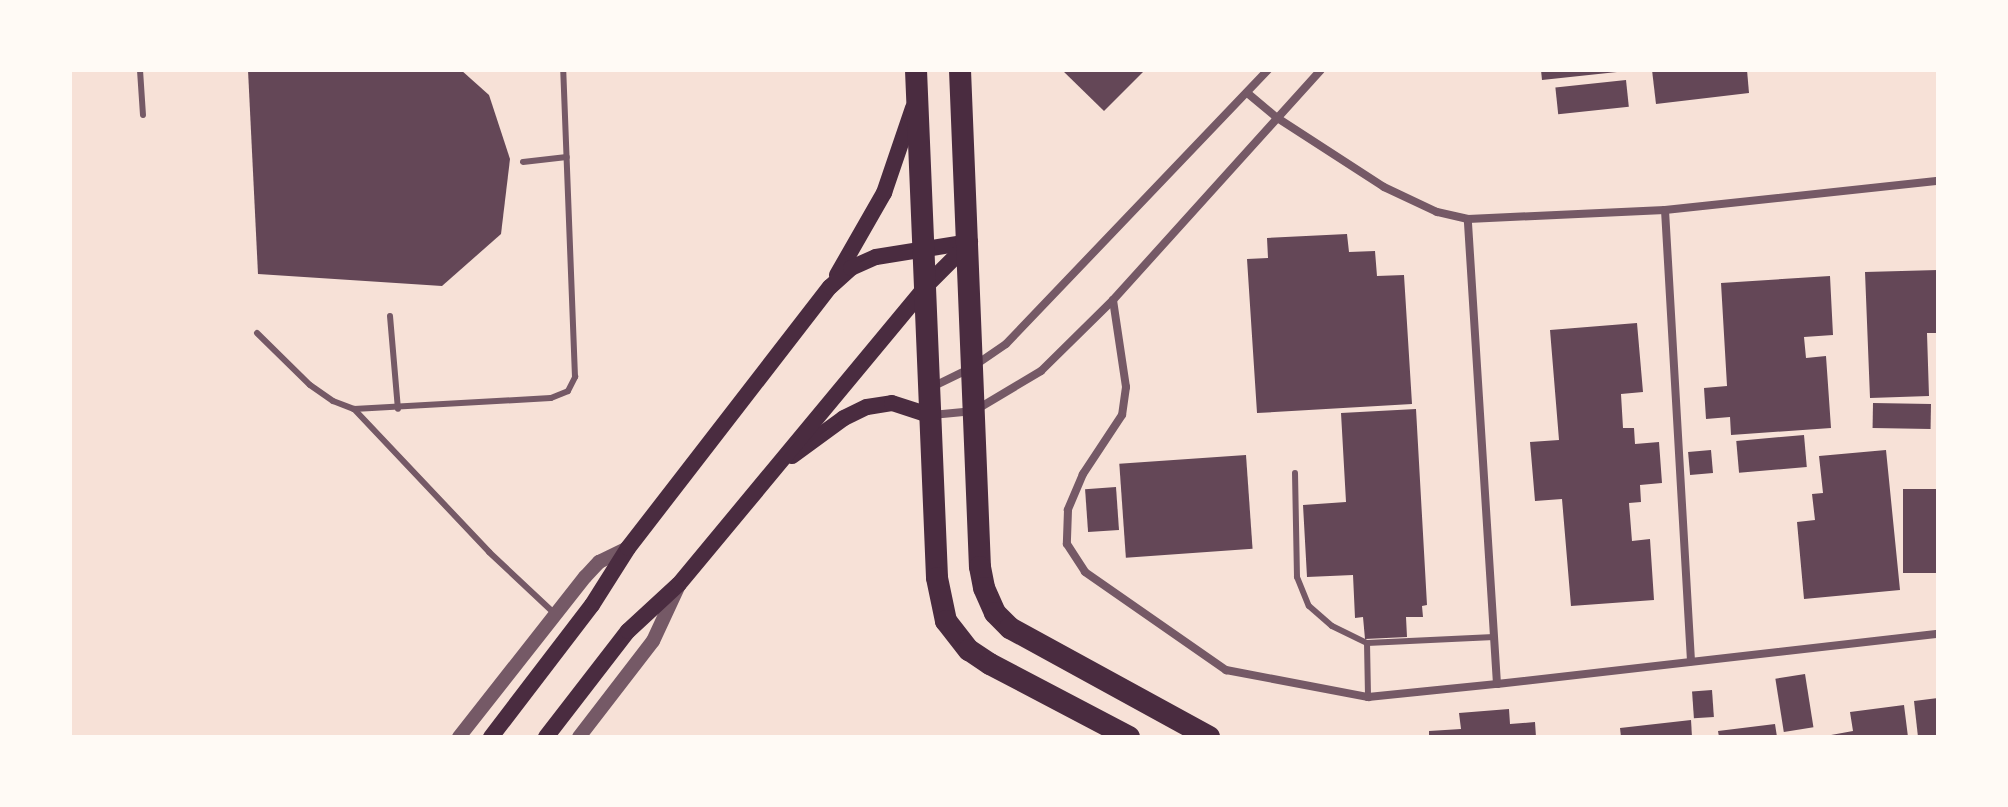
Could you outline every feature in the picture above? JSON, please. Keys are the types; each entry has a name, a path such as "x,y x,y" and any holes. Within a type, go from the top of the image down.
{"highway":[{"path":"960,70 970,242 971,368 980,567 984,588 995,613 1010,628 1209,737"},
{"path":"917,80 937,578 946,621 969,650 990,664 1129,737"}],"main road":[{"path":"491,737 592,605 628,548 830,287 884,193 897,162 917,80"},
{"path":"830,287 863,261 926,247 970,242"},
{"path":"546,737 628,631 679,584 927,285 970,242"},
{"path":"770,472 844,418 867,407 892,403 930,415"}],"street":[{"path":"929,389 971,368 1006,344 1042,310 1268,70"},
{"path":"930,415 974,411 1041,371 1113,300 1321,70"},
{"path":"1247,93 1276,117 1384,187 1437,212 1468,219 1665,210 1938,181"},
{"path":"1665,210 1691,661"},
{"path":"1468,219 1497,684"},
{"path":"1113,300 1126,387 1122,415 1083,474 1068,510 1067,544 1085,572 1226,670 1368,697 1938,634"},
{"path":"459,737 599,562 628,548"},
{"path":"579,737 653,641 679,584"}],"lane":[{"path":"140,70 143,115"},
{"path":"354,409 398,409 551,398 568,391 575,377 563,70"},
{"path":"523,162 567,157"},
{"path":"390,316 398,409"},
{"path":"257,333 310,385 354,409 489,552 555,614"},
{"path":"1295,473 1297,577 1309,606 1332,626 1367,643 1494,637"},
{"path":"1367,643 1368,697"}],"building":[{"path":"248,70 461,70 489,95 510,159 501,234 442,286 258,274"},
{"path":"1062,70 1145,70 1104,111"},
{"path":"1541,70 1617,70 1617,72 1542,80"},
{"path":"1652,70 1747,70 1749,93 1656,104"},
{"path":"1626,80 1629,107 1558,114 1555,87"},
{"path":"1347,234 1349,252 1375,251 1377,276 1404,275 1412,404 1257,413 1247,259 1268,258 1267,238"},
{"path":"1938,270 1938,333 1927,333 1929,396 1870,398 1865,272"},
{"path":"1830,276 1833,335 1804,337 1806,358 1826,356 1831,428 1731,435 1730,417 1706,419 1704,388 1727,386 1721,283"},
{"path":"1637,323 1643,392 1621,394 1623,428 1634,428 1635,444 1659,442 1662,483 1640,485 1641,502 1629,503 1632,541 1650,539 1654,600 1571,606 1562,499 1535,501 1530,442 1559,440 1550,330"},
{"path":"1873,403 1931,404 1931,429 1873,428"},
{"path":"1416,409 1427,605 1422,606 1423,617 1406,617 1407,637 1365,639 1363,617 1355,618 1353,575 1307,577 1303,505 1346,502 1341,413"},
{"path":"1804,435 1807,467 1739,473 1736,441"},
{"path":"1711,450 1713,473 1690,475 1688,452"},
{"path":"1886,450 1900,590 1804,599 1797,522 1815,520 1812,494 1823,493 1819,456"},
{"path":"1246,455 1253,549 1126,558 1119,464"},
{"path":"1116,487 1119,530 1088,532 1085,489"},
{"path":"1903,489 1938,489 1938,573 1903,573"},
{"path":"1805,674 1813,727 1784,732 1775,679"},
{"path":"1712,690 1714,717 1694,718 1692,691"},
{"path":"1938,698 1938,737 1918,737 1914,701"},
{"path":"1904,705 1908,737 1820,737 1853,731 1850,712"},
{"path":"1509,709 1510,724 1535,722 1536,737 1429,737 1429,731 1461,729 1459,713"},
{"path":"1691,720 1692,737 1621,737 1620,728"},
{"path":"1775,724 1777,737 1719,737 1718,731"}]}
